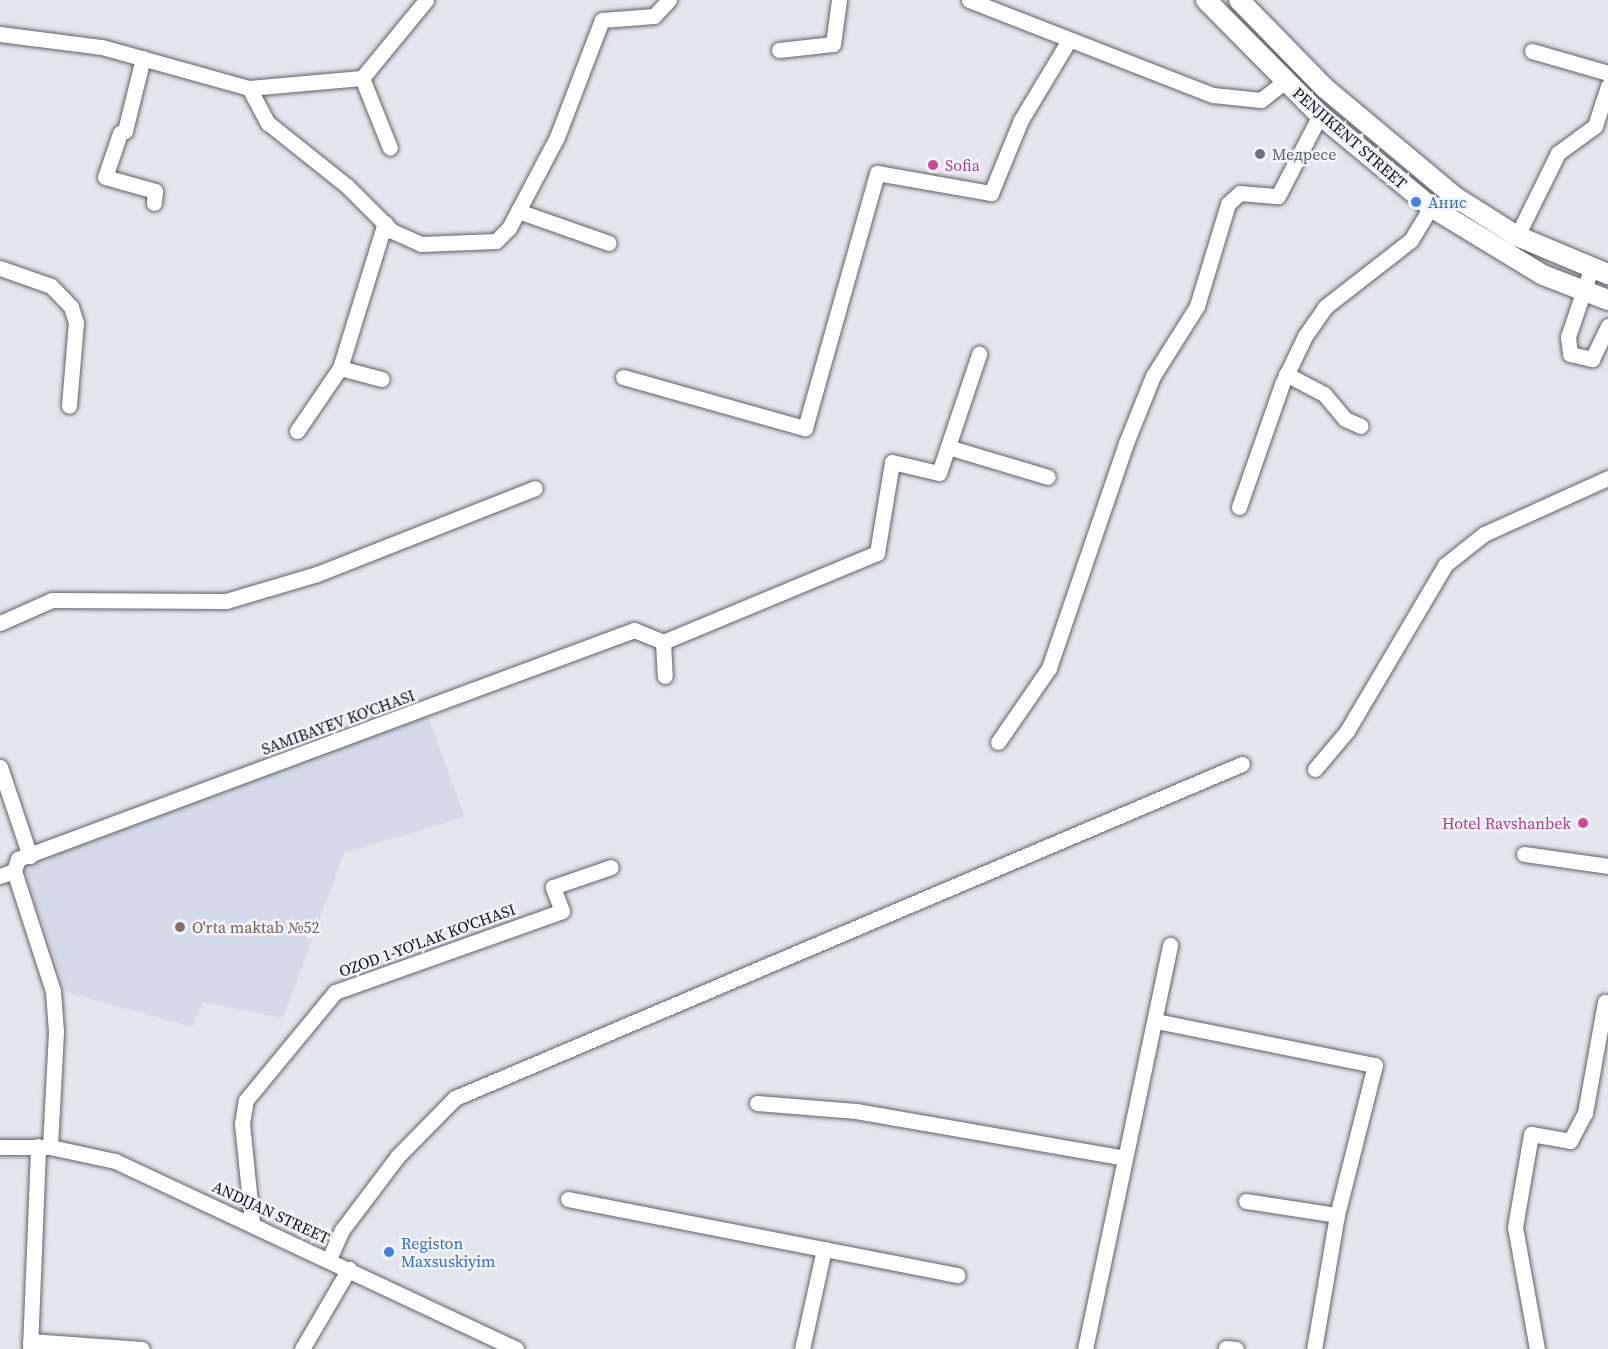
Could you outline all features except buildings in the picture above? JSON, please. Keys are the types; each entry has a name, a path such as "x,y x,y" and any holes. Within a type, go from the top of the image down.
{"main road":[{"name":"PENJIKENT STREET","path":"1206,0 1320,115 1431,207 1505,255 1581,292 1608,300"},
{"name":"PENJIKENT STREET","path":"1239,0 1326,89 1422,171 1517,236 1599,272"}],"street":[{"path":"0,34 102,47 249,88 362,78 426,0"},
{"path":"249,88 268,123 347,186 385,223 421,244 496,241 518,211 557,137 602,20 654,16 669,0"},
{"path":"779,50 833,44 838,0"},
{"path":"969,0 1213,95 1261,100 1286,81"},
{"path":"623,377 805,428 878,173 991,193 1022,120 1069,40"},
{"path":"1532,51 1608,73"},
{"path":"143,58 125,131 120,133 105,177 154,191 154,202"},
{"path":"362,78 390,148"},
{"path":"1517,236 1558,153 1595,126 1608,86"},
{"path":"998,742 1049,668 1126,443 1154,376 1197,306 1228,204 1240,193 1278,196 1320,115"},
{"path":"1239,507 1286,374 1325,308 1411,240 1431,207"},
{"path":"518,211 609,243"},
{"path":"297,431 340,368 385,223"},
{"path":"0,268 51,286 70,307 76,322 69,406"},
{"path":"1599,272 1581,292 1569,337 1570,354 1592,358 1608,326"},
{"path":"665,676 663,642 877,553 892,462 939,473 979,354"},
{"path":"340,368 382,379"},
{"path":"1286,374 1324,394 1345,419 1361,426"},
{"path":"948,447 1048,477"},
{"path":"1315,769 1347,731 1445,565 1493,529 1608,478"},
{"path":"0,623 52,600 226,601 317,574 535,488"},
{"name":"SAMIBAYEV KO'CHASI","path":"7,874 18,859 634,630 663,642"},
{"path":"329,1259 342,1230 398,1156 455,1098 1242,764"},
{"path":"0,767 30,856"},
{"path":"1524,854 1608,866"},
{"name":"OZOD 1-YO'LAK KO'CHASI","path":"252,1222 242,1124 246,1100 335,992 562,911 553,887 611,867"},
{"path":"7,874 53,992 56,1032 44,1146 30,1345 142,1349"},
{"path":"1085,1349 1156,1021 1170,945"},
{"path":"1537,1349 1515,1227 1532,1134 1570,1141 1585,1113 1605,1002"},
{"path":"1156,1021 1375,1065 1336,1215 1314,1349"},
{"path":"757,1103 856,1111 1125,1158"},
{"name":"ANDIJAN STREET","path":"0,1147 44,1146 115,1161 252,1222 516,1349"},
{"path":"568,1199 957,1275"},
{"path":"1246,1201 1336,1215"},
{"path":"802,1349 824,1249"},
{"path":"302,1349 349,1269"}],"shaded area":[{"name":"O'rta maktab №52","path":"427,713 465,817 344,853 283,1018 203,1002 192,1027 66,992 22,863"}],"place":[{"name":"Медресе","path":"1260,154"},
{"name":"Sofia","path":"933,165"},
{"name":"Анис","path":"1416,202"},
{"name":"Hotel Ravshanbek","path":"1583,823"},
{"name":"O'rta maktab №52","path":"180,927"},
{"name":"Registon Maxsuskiyim","path":"389,1252"}]}
